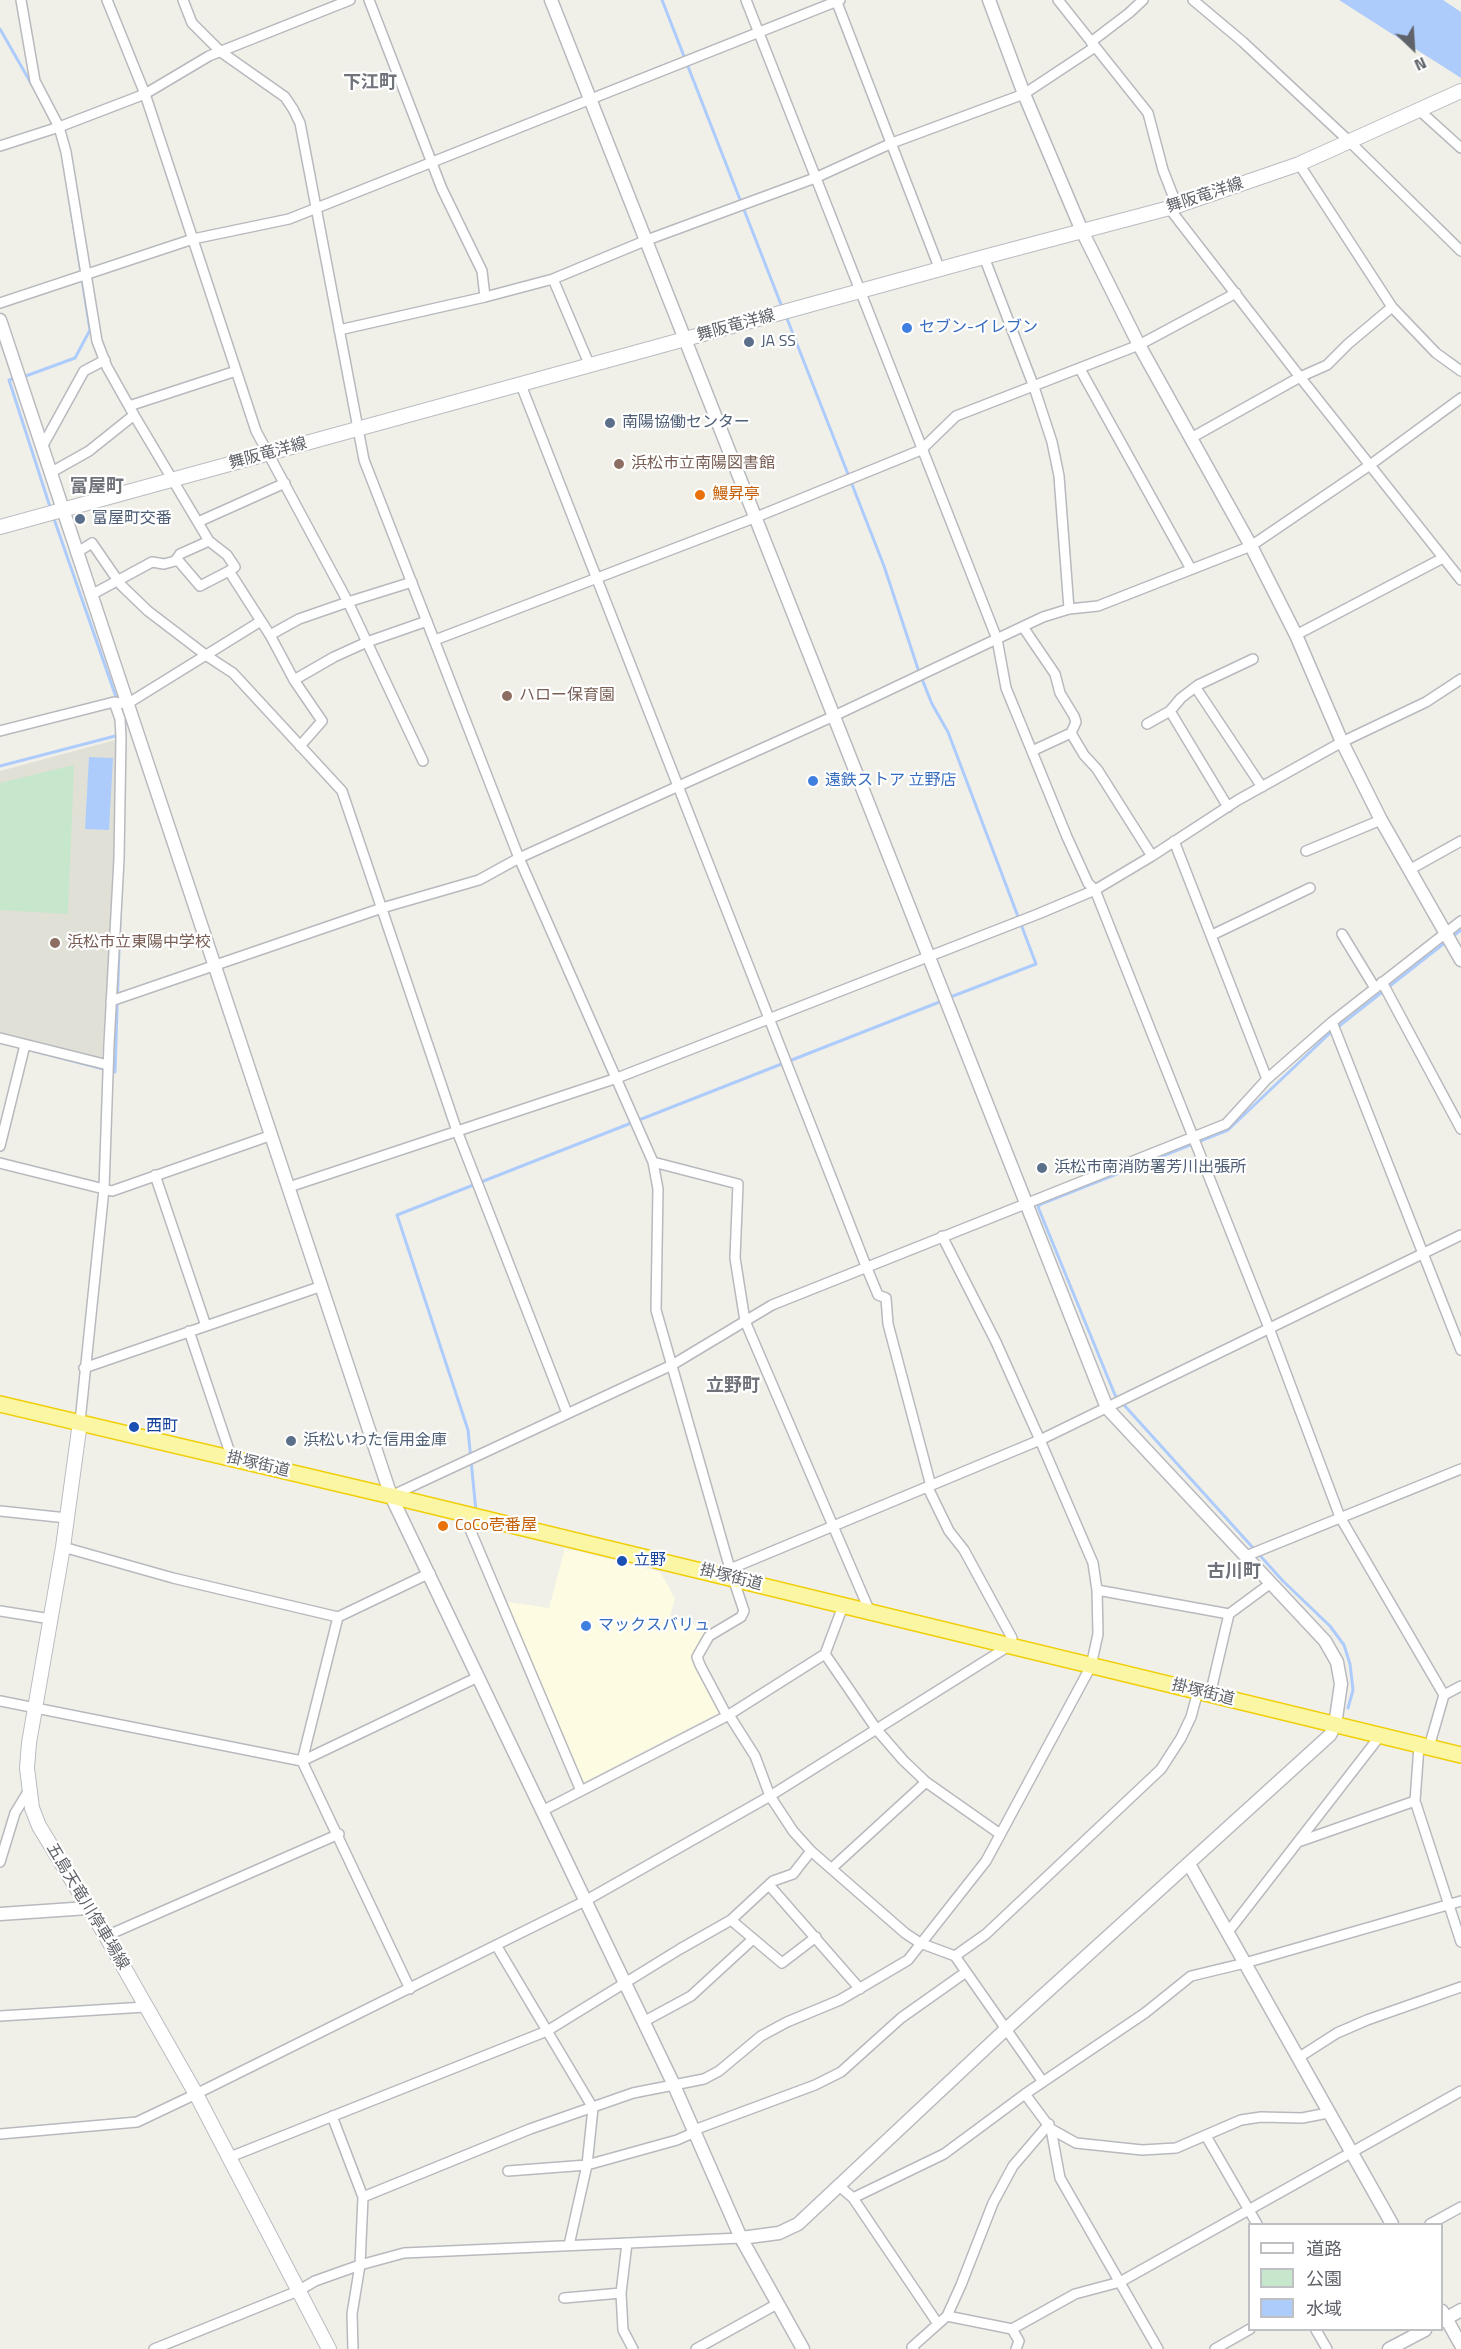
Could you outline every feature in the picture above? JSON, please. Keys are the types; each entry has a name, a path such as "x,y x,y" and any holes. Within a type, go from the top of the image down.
{"highway":[{"name":"掛塚街道","path":"0,1404 473,1516 732,1574 843,1606 1461,1755"}],"main road":[{"name":"舞阪竜洋線","path":"0,527 1174,207 1299,164 1461,91"},
{"name":"五島天竜川停車場線","path":"80,1422 63,1547 29,1743 29,1790 39,1826 106,1936 196,2094 329,2349"}],"street":[{"path":"21,0 35,81 59,127 97,341 131,411 209,541 228,555 235,567 200,586 177,559"},
{"path":"107,0 145,94 256,431 348,602 423,761"},
{"path":"183,0 192,23 221,52 285,97 300,123 360,429 364,460 519,858 653,1162 658,1189 656,1310 744,1611 741,1617 709,1636 697,1657 700,1665 728,1715 755,1756 771,1797 793,1831 811,1851 905,1933 920,1943 955,1956 1043,2082"},
{"path":"0,146 59,127 145,94 209,56 350,0"},
{"path":"369,0 442,189 482,271 486,297"},
{"path":"154,2349 298,2291 315,2281 404,2253 741,2238 780,2233 798,2224 1006,2029 1330,1735 1335,1725 1341,1684 1337,1662 1325,1641 1107,1408 551,0"},
{"path":"746,0 997,639 1006,688 1046,790 1088,883 1095,890 1269,1329 1340,1517 1444,1695"},
{"path":"0,303 193,239 289,219 837,0 939,270"},
{"path":"989,0 1024,94 1082,231 1139,345 1251,546 1296,635 1342,742 1381,820 1461,960"},
{"path":"1059,0 1148,113 1174,207 1300,377 1460,578"},
{"path":"339,330 486,297 553,279 647,240 815,178 892,143 1024,94 1093,44 1143,0"},
{"path":"1193,0 1243,42 1350,142 1461,251"},
{"path":"1425,107 1461,148"},
{"path":"1299,164 1392,307 1436,353 1461,371"},
{"path":"984,257 1034,387 1052,442 1059,476 1069,609"},
{"path":"553,279 590,366"},
{"path":"435,640 754,518 921,450 956,416 1139,345 1236,293"},
{"path":"1191,438 1300,377 1327,365 1392,307"},
{"path":"0,320 391,1496 430,1573 673,2083 741,2238 803,2349"},
{"path":"42,447 84,371 105,360"},
{"path":"1080,369 1191,569"},
{"path":"50,473 89,451 131,411 236,371"},
{"path":"0,2134 137,2122 196,2094 585,1901 771,1797 1009,1646 1012,1638 964,1550 949,1531 930,1487 891,1335 886,1298 878,1295 866,1266 521,385"},
{"path":"111,1001 382,908 479,880 519,858 834,716 1043,617 1069,609 1098,606 1251,546 1370,465 1461,398"},
{"path":"198,522 285,483"},
{"path":"91,595 119,582 152,562 164,564 209,541"},
{"path":"76,553 92,543 119,582 148,611 233,673 342,790 457,1131 567,1413"},
{"path":"1296,635 1443,558"},
{"path":"229,571 270,635 294,680 322,721 300,746"},
{"path":"270,635 299,619 412,582"},
{"path":"0,731 114,702 127,704 261,621"},
{"path":"294,680 334,657 367,642 428,621"},
{"path":"1023,627 1055,674 1060,693 1076,722 1071,733 1032,751"},
{"path":"1147,724 1170,711 1180,698 1198,685 1253,659"},
{"path":"289,1187 617,1078 770,1020 1095,890 1262,787 1342,742 1426,702 1461,679"},
{"path":"1196,688 1262,787"},
{"path":"80,1422 104,1189 119,859 121,737 120,719 114,702"},
{"path":"1170,711 1228,807"},
{"path":"1071,733 1084,755 1097,769 1152,856"},
{"path":"1306,851 1381,820"},
{"path":"1174,841 1268,1079"},
{"path":"1409,870 1461,841"},
{"path":"1212,935 1310,888"},
{"path":"391,1496 672,1365 772,1305 1026,1203 1195,1140 1226,1124 1268,1079 1332,1022 1461,921"},
{"path":"1342,934 1378,985 1461,1129"},
{"path":"1332,1022 1461,1350"},
{"path":"0,1038 108,1065"},
{"path":"0,1146 25,1045"},
{"path":"0,1163 112,1191 272,1135"},
{"path":"653,1162 738,1184 735,1258 745,1321 870,1612"},
{"path":"155,1175 206,1326"},
{"path":"732,1574 834,1527 1040,1440 1461,1235"},
{"path":"363,2197 530,2129 633,2093 673,2083 704,2079 719,2071 760,2036 840,2000 908,1960 986,1861 1091,1666 1098,1634 1097,1590 1093,1563 1040,1440 996,1342 942,1236"},
{"path":"84,1368 322,1286"},
{"path":"189,1332 229,1450 227,1458"},
{"path":"1246,1556 1461,1468"},
{"path":"0,1510 67,1518"},
{"path":"473,1516 469,1527 581,1791"},
{"path":"63,1547 173,1578 338,1617 430,1573"},
{"path":"955,1956 986,1934 1161,1769 1181,1738 1204,1693 1229,1614 1271,1583"},
{"path":"1097,1590 1229,1614"},
{"path":"542,1811 728,1715 825,1654 843,1606"},
{"path":"0,1611 51,1619"},
{"path":"338,1617 302,1761 339,1834 410,1989"},
{"path":"825,1654 877,1730 903,1760 926,1782 1000,1834"},
{"path":"0,1701 302,1761 478,1677"},
{"path":"1461,1686 1444,1695 1424,1747 1415,1801 1461,1942"},
{"path":"1228,1932 1380,1736"},
{"path":"832,1868 926,1782"},
{"path":"0,1862 15,1813 29,1790"},
{"path":"1297,1843 1415,1801"},
{"path":"106,1936 339,1834"},
{"path":"230,2157 548,2031 624,1982 731,1920 773,1881 793,1874 811,1851"},
{"path":"1190,1864 1391,2223"},
{"path":"769,1885 860,1989"},
{"path":"853,2198 944,2154 1025,2094 1144,2013 1191,1976 1245,1963 1461,1901"},
{"path":"0,1914 88,1908"},
{"path":"731,1920 782,1963 816,1937"},
{"path":"643,2022 691,1996 753,1939"},
{"path":"496,1946 593,2108 587,2165 569,2245"},
{"path":"508,2171 587,2165 677,2140 694,2131 815,2085 841,2072 901,2018 966,1972"},
{"path":"1298,2058 1337,2033 1366,2020 1461,1987"},
{"path":"0,2016 145,2007"},
{"path":"946,2316 1012,2329 1075,2294 1120,2282 1248,2208 1461,2091"},
{"path":"1025,2094 1050,2126 1076,2143 1142,2150 1176,2148 1241,2120 1261,2117 1302,2118 1328,2113"},
{"path":"333,2116 363,2197 360,2265 352,2314 353,2349"},
{"path":"1050,2126 1060,2178 1158,2349"},
{"path":"914,2349 912,2347 946,2316 961,2285 993,2203 1013,2166 1050,2126"},
{"path":"1206,2136 1256,2223"},
{"path":"838,2185 853,2198 938,2324"},
{"path":"1432,2223 1461,2207"},
{"path":"627,2243 621,2293 623,2330 633,2349"},
{"path":"564,2298 621,2293"},
{"path":"696,2349 777,2304"},
{"path":"1461,2310 1443,2317 1461,2345"},
{"path":"1012,2329 1019,2341 1016,2349"},
{"path":"1215,2349 1248,2330"},
{"path":"1317,2331 1327,2349"},
{"path":"1389,2349 1423,2331"}],"shaded area":[{"name":"浜松市立東陽中学校","path":"115,740 117,783 115,851 102,1059 0,1034 0,771"},
{"path":"565,1548 660,1572 675,1598 670,1616 707,1629 699,1640 695,1659 720,1712 584,1782 534,1675 508,1602 549,1608"}],"green space":[{"path":"74,765 68,914 0,910 0,783"}],"water":[{"path":"1339,0 1443,0 1461,12 1461,78"},
{"path":"89,757 113,758 109,830 85,829"}],"waterway":[{"path":"662,0 782,307"},
{"path":"0,29 32,85"},
{"path":"23,377 75,358 90,330 67,183"},
{"path":"786,316 884,566 918,669 932,704 948,732 1036,964 948,998"},
{"path":"16,378 9,380 51,510"},
{"path":"53,516 117,700"},
{"path":"0,766 119,735"},
{"path":"34,1051 115,1072 120,919"},
{"path":"1452,937 1461,930"},
{"path":"1348,1708 1353,1690 1350,1664 1344,1645 1330,1626 1283,1581 1115,1395 1038,1207 1228,1130 1329,1034 1447,941"},
{"path":"476,1511 468,1430 397,1215 942,1001"}],"place":[{"name":"セブン-イレブン","path":"907,328"},
{"name":"JA SS","path":"749,342"},
{"name":"南陽協働センター","path":"610,423"},
{"name":"浜松市立南陽図書館","path":"619,464"},
{"name":"鰻昇亭","path":"700,495"},
{"name":"富屋町交番","path":"80,519"},
{"name":"ハロー保育園","path":"507,696"},
{"name":"遠鉄ストア 立野店","path":"813,781"},
{"name":"浜松市立東陽中学校","path":"55,943"},
{"name":"浜松市南消防署芳川出張所","path":"1042,1168"},
{"name":"西町","path":"134,1427"},
{"name":"浜松いわた信用金庫","path":"291,1441"},
{"name":"CoCo壱番屋","path":"443,1526"},
{"name":"立野","path":"622,1561"},
{"name":"マックスバリュ","path":"586,1626"}],"district":[{"name":"下江町","path":"370,84"},
{"name":"富屋町","path":"97,488"},
{"name":"立野町","path":"733,1387"},
{"name":"古川町","path":"1234,1573"}]}
